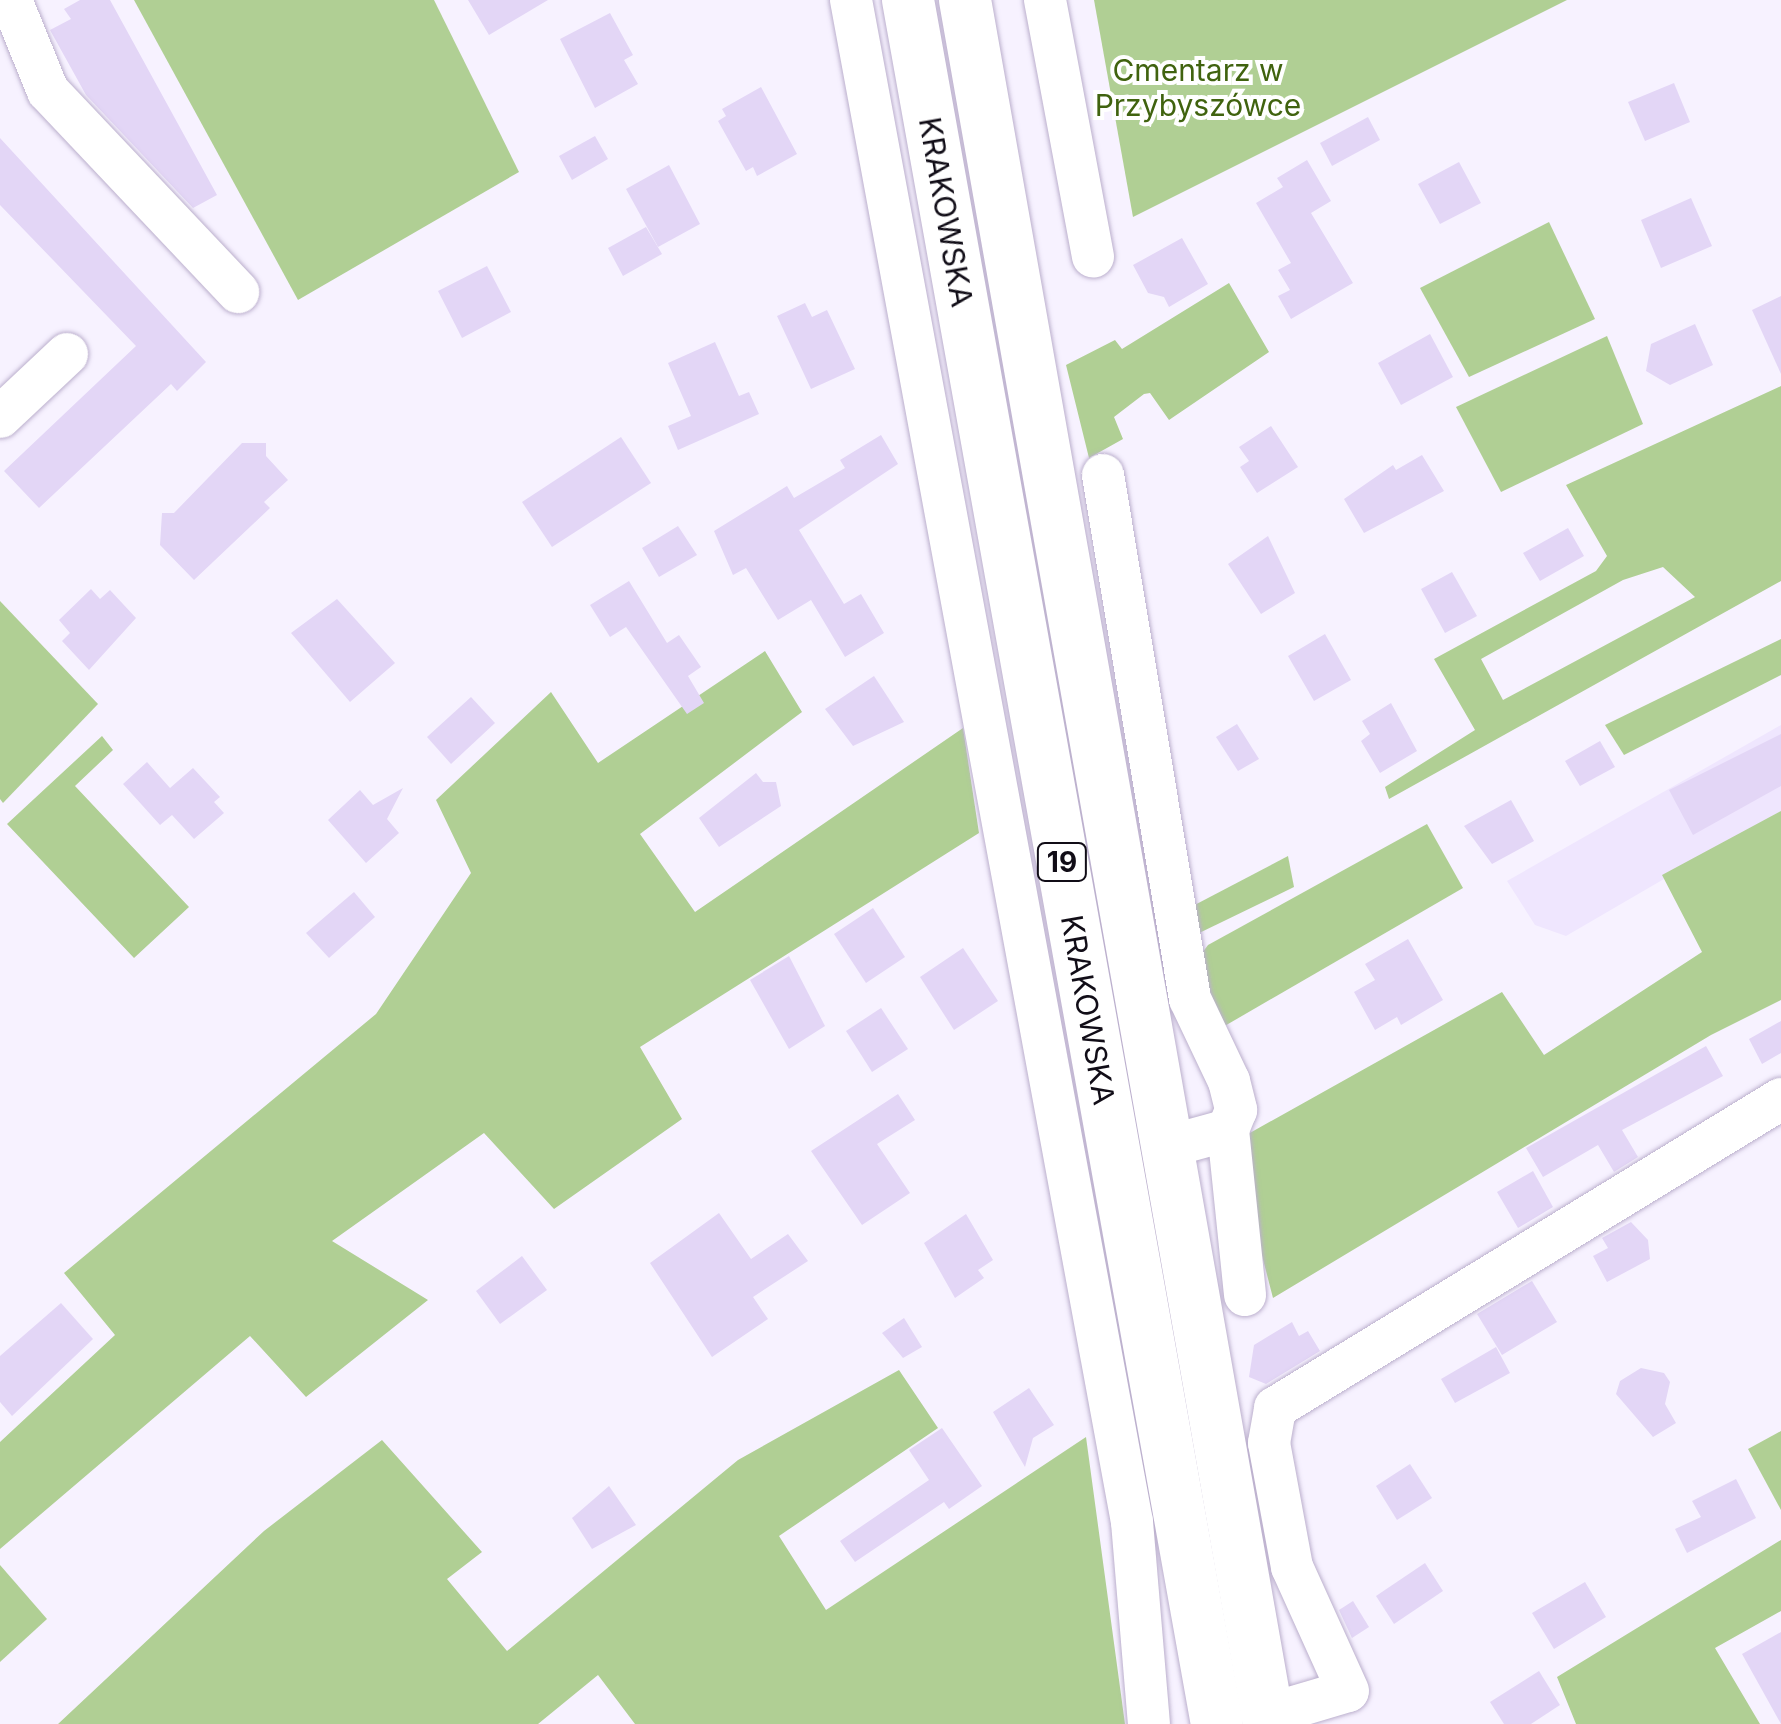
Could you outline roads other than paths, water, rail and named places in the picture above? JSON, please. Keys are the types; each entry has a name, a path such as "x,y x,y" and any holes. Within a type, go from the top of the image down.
{"main road":[{"name":"KRAKOWSKA","path":"908,0 1216,1724"},
{"name":"KRAKOWSKA","path":"965,0 1268,1720"}],"street":[{"path":"11,0 48,91 238,292"},
{"name":"KRAKOWSKA","path":"852,0 1132,1522 1149,1724"},
{"path":"1045,0 1093,257"},
{"path":"0,417 67,354"},
{"path":"1103,475 1190,999 1229,1081 1236,1110 1228,1130 1245,1295"},
{"name":"KRAKOWSKA","path":"1268,1720 1323,1713 1348,1691 1292,1567 1268,1443 1275,1408 1781,1098"},
{"path":"1166,1147 1228,1130"}],"park label":[{"name":"Cmentarz w Przybyszówce","path":"1198,87"}]}
